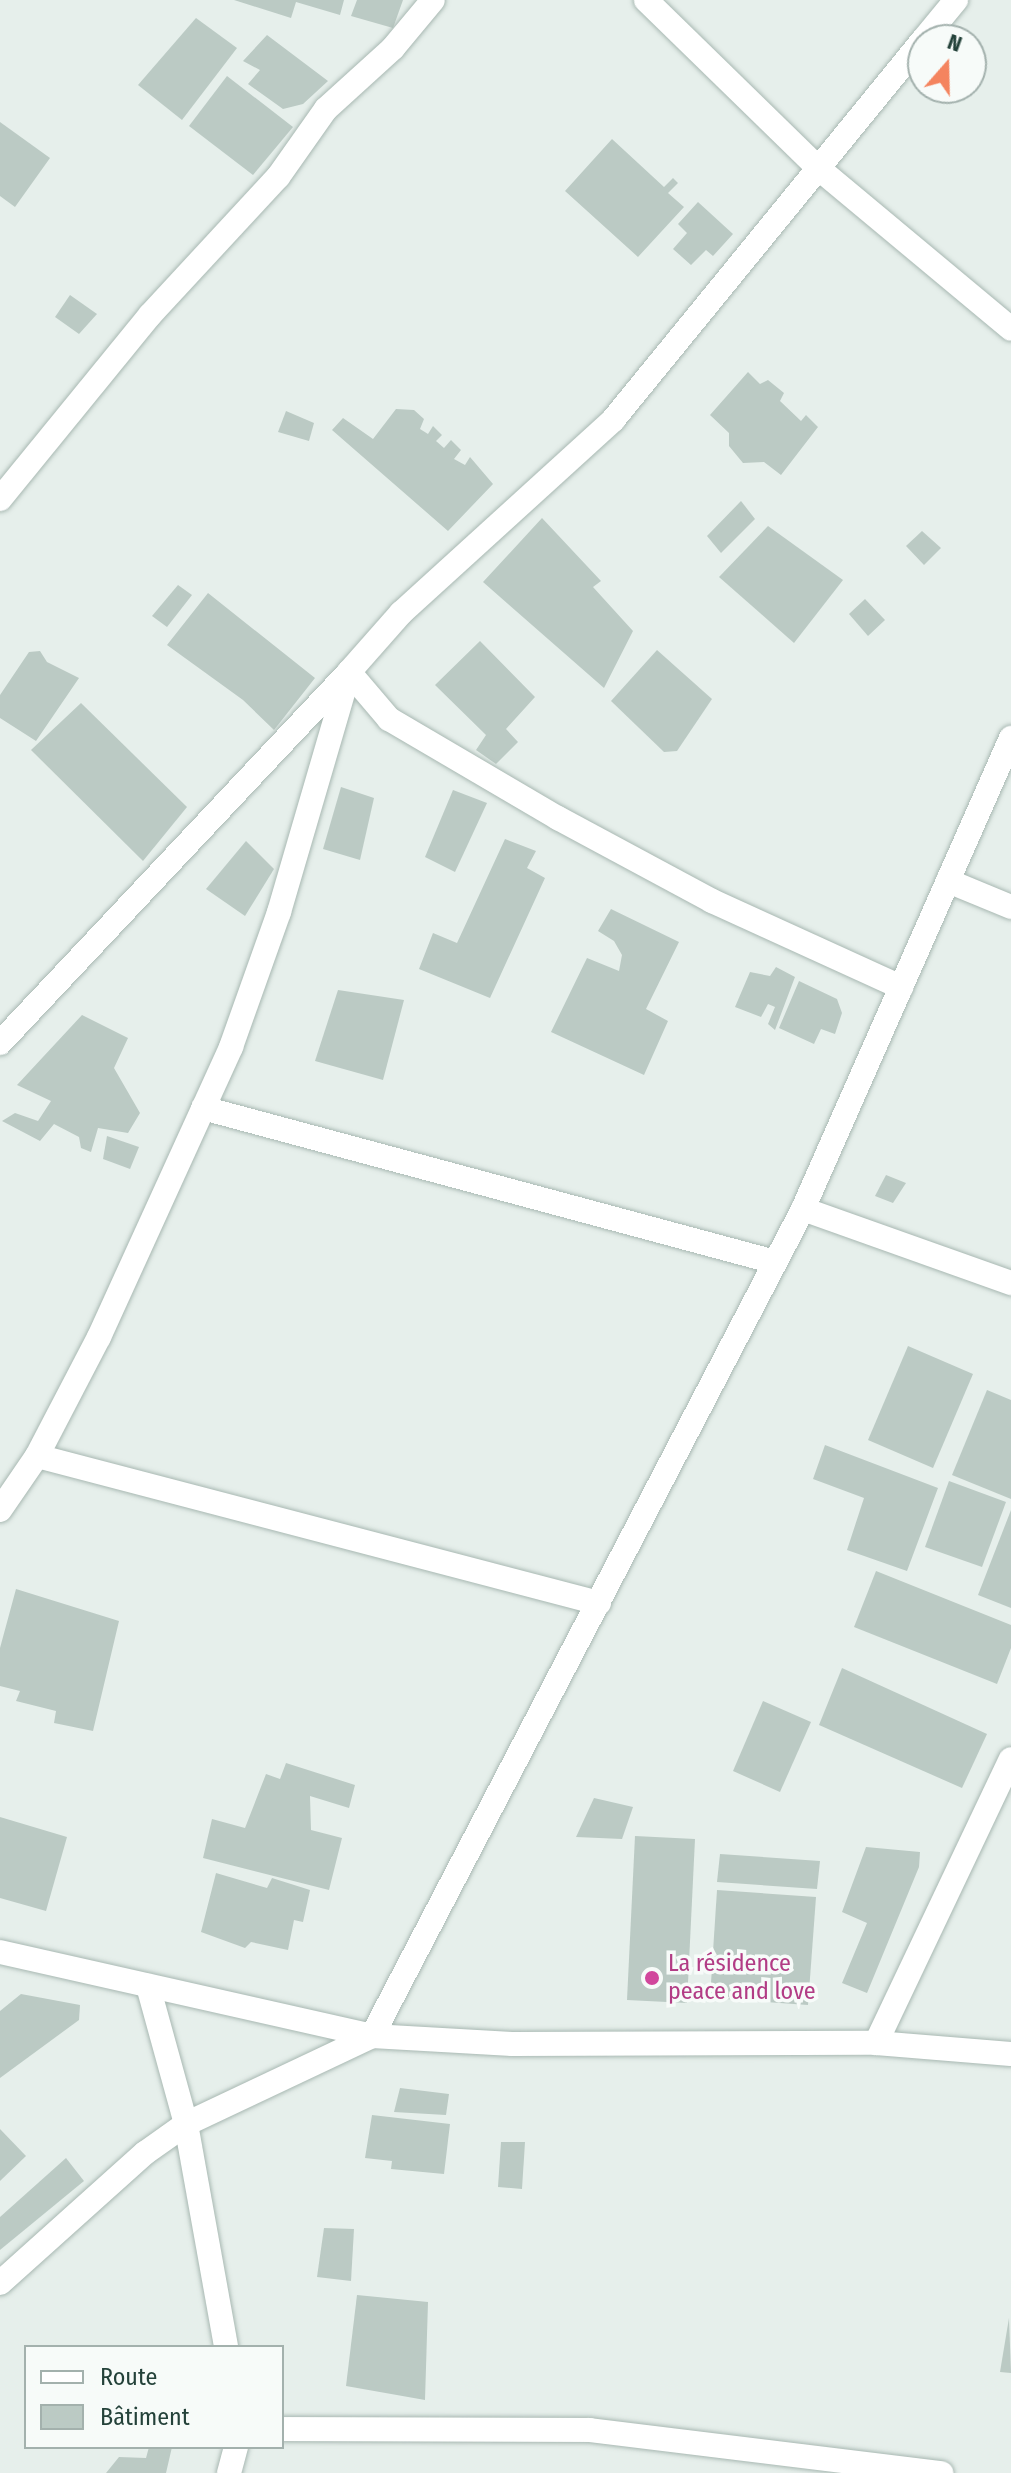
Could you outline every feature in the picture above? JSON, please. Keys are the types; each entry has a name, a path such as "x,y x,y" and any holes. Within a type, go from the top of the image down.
{"street":[{"path":"0,499 150,315 278,177 326,109 393,48 433,0"},
{"path":"646,0 818,168 1011,329"},
{"path":"936,24 956,0"},
{"path":"0,1043 401,613 613,420 907,60"},
{"path":"349,672 389,719 558,818 712,901 901,987"},
{"path":"0,1510 37,1456 99,1337 231,1047 279,912 349,672"},
{"path":"0,2283 145,2153 186,2124 372,2036 803,1209 1011,738"},
{"path":"948,881 1011,907"},
{"path":"203,1108 775,1262"},
{"path":"803,1209 1011,1283"},
{"path":"37,1456 599,1603"},
{"path":"876,2043 1011,1759"},
{"path":"0,1952 372,2036 512,2044 876,2043 1011,2054"},
{"path":"148,1986 186,2124 226,2345"},
{"path":"284,2429 590,2430 941,2473"},
{"path":"229,2473 235,2449"}],"building":[{"path":"234,0 344,0 340,15 296,2 291,18"},
{"path":"357,0 403,0 393,28 351,16"},
{"path":"196,18 237,48 182,120 138,85"},
{"path":"267,35 328,81 303,104 283,109 248,84 260,70 243,61"},
{"path":"227,76 293,127 253,175 189,126"},
{"path":"0,122 50,158 15,207 0,196"},
{"path":"612,139 664,187 673,178 678,183 668,193 684,207 638,257 565,191"},
{"path":"698,202 733,234 713,256 706,250 691,265 673,249 687,233 678,224"},
{"path":"70,295 97,314 79,334 55,317"},
{"path":"748,372 760,384 768,380 784,393 780,401 801,421 806,415 818,427 781,475 764,462 743,463 729,446 729,433 710,415"},
{"path":"396,409 414,410 424,419 420,429 428,434 433,426 442,435 436,441 444,448 451,440 461,450 454,459 465,465 470,457 493,484 448,531 332,430 343,418 373,439"},
{"path":"286,411 314,423 309,441 278,432"},
{"path":"741,501 755,519 721,553 707,536"},
{"path":"542,518 601,581 593,587 633,631 604,688 483,582"},
{"path":"768,526 843,580 794,643 719,577"},
{"path":"922,531 941,548 924,565 906,546"},
{"path":"178,585 192,595 167,627 152,616"},
{"path":"208,593 315,678 274,730 243,700 167,645"},
{"path":"865,599 885,620 868,636 849,614"},
{"path":"480,641 535,697 506,729 518,742 496,764 476,750 486,735 435,685"},
{"path":"657,650 712,699 677,751 664,752 611,701"},
{"path":"40,651 47,662 79,678 36,741 0,718 0,695 29,652"},
{"path":"81,703 187,807 143,861 31,750"},
{"path":"341,787 374,798 360,860 323,849"},
{"path":"453,790 487,803 455,872 425,857"},
{"path":"505,839 536,851 527,868 545,878 490,998 419,969 433,933 457,943"},
{"path":"246,841 274,869 245,916 206,889"},
{"path":"611,909 679,942 646,1009 668,1021 644,1075 551,1032 587,958 619,971 622,955 614,941 598,931"},
{"path":"776,967 795,977 775,1030 768,1024 775,1007 768,1004 761,1017 735,1007 750,972 770,976"},
{"path":"799,981 837,999 842,1013 835,1034 821,1029 814,1044 779,1028"},
{"path":"338,990 404,1000 383,1080 315,1061"},
{"path":"82,1015 128,1038 114,1068 140,1113 128,1133 98,1128 91,1152 81,1148 79,1137 54,1124 40,1141 2,1121 15,1113 38,1121 51,1101 17,1085"},
{"path":"107,1136 139,1147 130,1169 103,1159"},
{"path":"886,1175 906,1183 893,1203 875,1196"},
{"path":"908,1346 973,1374 933,1468 868,1440"},
{"path":"987,1390 1011,1400 1011,1499 952,1475"},
{"path":"825,1445 938,1488 907,1571 847,1550 864,1498 813,1479"},
{"path":"949,1481 1006,1502 982,1567 925,1547"},
{"path":"1011,1510 1011,1608 978,1595"},
{"path":"876,1571 1011,1625 1011,1648 997,1684 854,1627"},
{"path":"16,1589 119,1621 93,1731 54,1723 56,1711 16,1701 20,1691 0,1686 0,1648"},
{"path":"842,1668 987,1734 962,1788 819,1725"},
{"path":"763,1701 811,1722 780,1792 733,1771"},
{"path":"286,1763 355,1785 349,1808 310,1796 311,1830 342,1838 329,1890 203,1858 212,1819 245,1828 266,1774 280,1779"},
{"path":"594,1798 633,1807 622,1839 576,1837"},
{"path":"0,1817 67,1837 46,1911 0,1898"},
{"path":"635,1836 695,1839 687,2003 627,2000"},
{"path":"866,1847 920,1852 919,1867 867,1993 842,1983 867,1923 842,1912"},
{"path":"720,1854 820,1861 817,1889 717,1882"},
{"path":"216,1873 267,1888 272,1878 310,1890 303,1922 294,1920 288,1950 251,1942 245,1948 201,1932"},
{"path":"717,1890 816,1897 808,2005 710,1998"},
{"path":"21,1994 80,2005 79,2020 0,2078 0,2011"},
{"path":"400,2088 449,2094 446,2115 394,2112"},
{"path":"372,2115 450,2124 444,2174 391,2169 392,2161 365,2158"},
{"path":"0,2129 26,2156 0,2181"},
{"path":"501,2142 525,2142 522,2189 498,2187"},
{"path":"66,2158 84,2181 0,2250 0,2217"},
{"path":"324,2228 354,2229 351,2281 317,2277"},
{"path":"357,2295 428,2302 425,2400 346,2386"},
{"path":"1009,2318 1011,2373 1000,2372"},
{"path":"148,2449 172,2449 166,2473 106,2473 119,2457 146,2458"}],"place":[{"name":"La résidence peace and love","path":"652,1978"}]}
